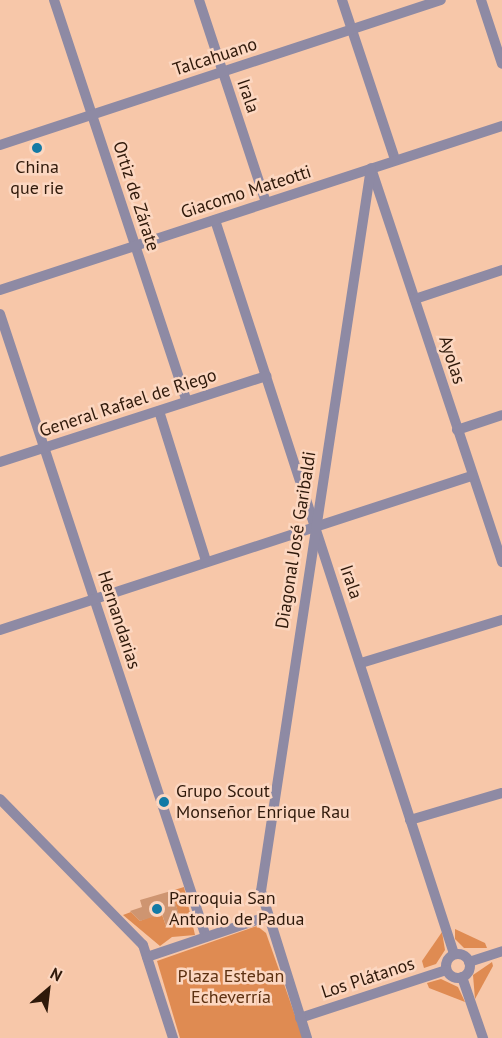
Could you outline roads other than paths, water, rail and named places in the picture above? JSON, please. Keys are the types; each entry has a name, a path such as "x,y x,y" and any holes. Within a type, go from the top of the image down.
{"street":[{"name":"Ortiz de Zárate","path":"54,0 187,401"},
{"name":"Irala","path":"199,0 266,202"},
{"path":"342,0 395,159"},
{"name":"Talcahuano","path":"0,146 441,0"},
{"path":"481,0 502,64"},
{"name":"Giacomo Mateotti","path":"0,290 395,159 502,126"},
{"name":"Ayolas","path":"371,168 502,562"},
{"name":"Diagonal José Garibaldi","path":"266,917 261,891 314,525 371,168"},
{"name":"Irala","path":"215,220 454,954"},
{"path":"415,299 502,270"},
{"name":"Hernandarias","path":"0,314 206,937"},
{"name":"General Rafael de Riego","path":"0,462 266,376"},
{"path":"159,411 206,561"},
{"path":"457,430 502,415"},
{"path":"0,630 314,525 472,476"},
{"path":"361,663 502,620"},
{"path":"410,820 502,793"},
{"path":"0,800 136,935 147,957 173,1038"},
{"path":"147,957 266,917 307,1038"},
{"path":"462,977 446,970 454,954 469,962 502,951"},
{"path":"469,962 462,977 483,1038"},
{"name":"Los Plátanos","path":"300,1018 446,970"}],"place":[{"name":"China que rie","path":"37,148"},
{"name":"Grupo Scout Monseñor Enrique Rau","path":"164,802"},
{"name":"Parroquia San Antonio de Padua","path":"157,909"}],"park label":[{"name":"Plaza Esteban Echeverría","path":"231,987"}]}
